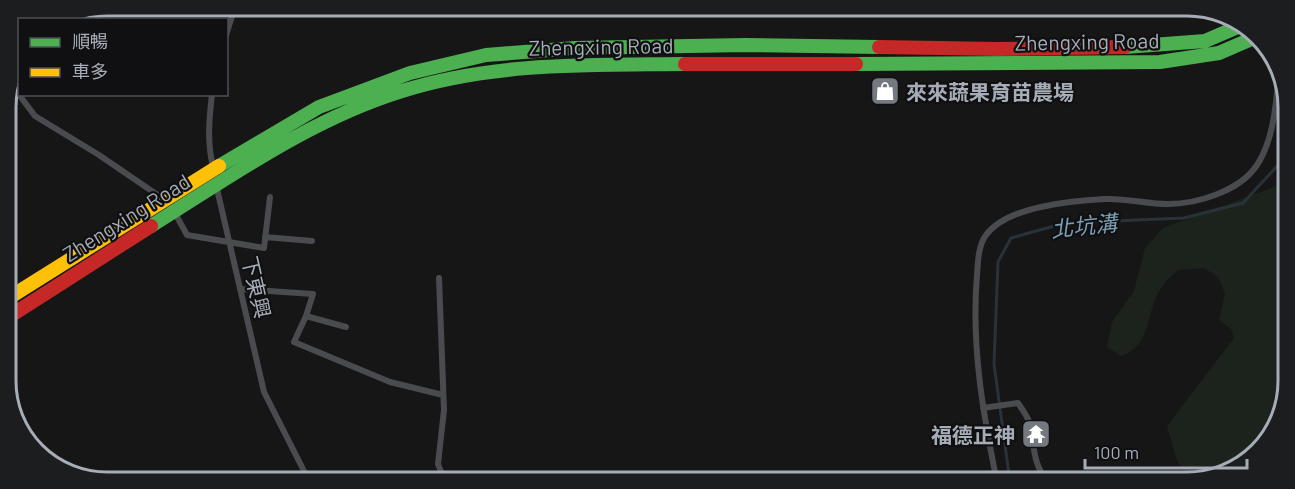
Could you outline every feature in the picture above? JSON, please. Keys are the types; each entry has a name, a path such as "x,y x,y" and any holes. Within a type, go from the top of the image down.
{"main road":[{"name":"Zhengxing Road","path":"16,292 214,169 319,107 410,73 486,55 575,48 746,45 1126,47 1205,41 1233,29"},
{"name":"Zhengxing Road","path":"16,313 174,211 321,123 402,91 479,73 560,65 1160,62 1220,53 1248,40"}],"lane":[{"path":"996,472 983,408 975,311 979,250 986,235 1001,222 1043,206 1104,199 1176,203 1197,200 1240,183 1257,165 1264,150 1277,92"},
{"path":"20,96 35,116 165,199 187,236 264,248 270,197"},
{"name":"下東興","path":"212,96 208,131 209,150 264,392 304,472"},
{"path":"265,237 312,240"},
{"path":"439,278 444,410 438,464 441,472"},
{"path":"240,289 313,294 294,342 390,382 442,395"},
{"path":"306,316 346,327"},
{"path":"983,408 1018,403 1029,421 1040,472"}],"shaded area":[{"path":"1279,185 1279,381 1274,411 1263,432 1243,454 1217,468 1205,471 1184,472 1177,460 1167,426 1234,338 1232,330 1219,320 1225,294 1218,277 1204,268 1178,270 1164,283 1156,296 1139,344 1121,356 1107,347 1112,322 1134,291 1145,248 1163,228"}],"waterway":[{"name":"北坑溝","path":"1009,472 994,364 998,262 1011,238 1065,223 1184,218 1243,203 1279,164"}],"traffic: fast":[{"path":"1125,47 1205,41 1233,29"},
{"path":"856,64 1160,62 1219,53 1248,40"},
{"path":"219,166 319,107 410,73 486,55 575,48 746,45 879,47"},
{"path":"151,226 272,150 336,117 402,91 437,82 507,70 578,65 685,64"}],"traffic: slow":[{"path":"16,293 219,166"}],"traffic: jam":[{"path":"879,47 998,49 1125,47"},
{"path":"685,64 856,64"},
{"path":"16,312 151,226"}],"place":[{"name":"來來蔬果育苗農場","path":"885,91"},
{"name":"福德正神","path":"1036,434"}]}
